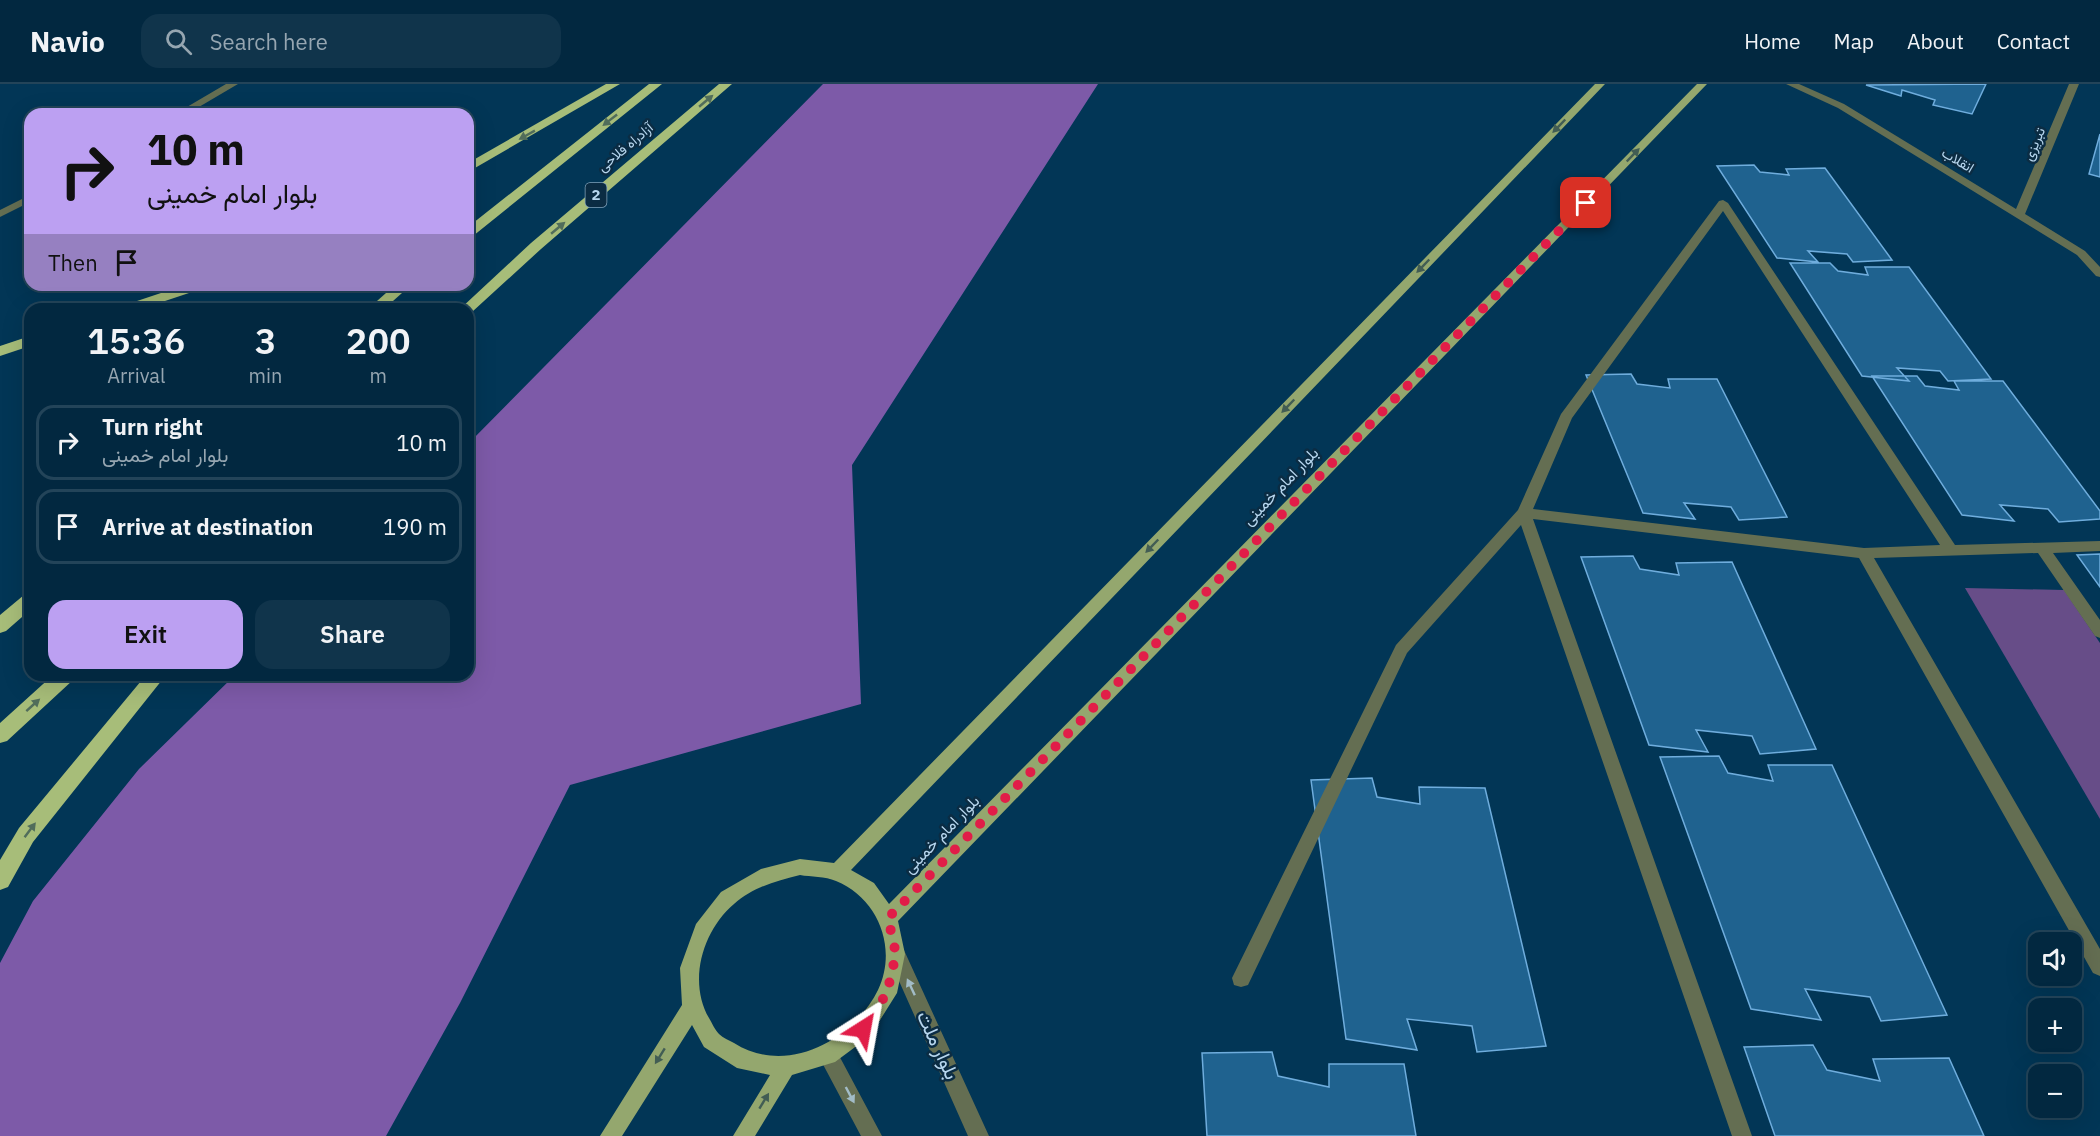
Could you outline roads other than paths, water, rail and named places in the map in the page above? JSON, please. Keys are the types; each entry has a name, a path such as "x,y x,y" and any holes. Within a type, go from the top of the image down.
{"highway":[{"path":"474,165 614,84"},
{"name":"آزادراه فلاحی","path":"474,228 656,84"},
{"name":"آزادراه فلاحی","path":"474,303 536,246 726,84"},
{"path":"474,316 536,246"},
{"path":"145,303 181,291"},
{"path":"382,303 397,291"},
{"path":"0,351 24,344"},
{"path":"0,626 24,605"},
{"path":"0,735 59,681"},
{"path":"0,880 26,835 152,681"}],"main road":[{"path":"837,872 1600,84"},
{"name":"بلوار امام خمینی","path":"888,918 1702,84"},
{"path":"800,867 837,872 868,889 888,918 896,954 887,993 863,1029 828,1055 786,1067 744,1061 711,1040 692,1007 689,968 702,930 727,898 761,877 800,867"},
{"path":"610,1136 692,1007"},
{"path":"743,1136 786,1067"}],"street":[{"path":"191,108 233,84"},
{"name":"انقلاب","path":"1791,84 1841,106 2081,253 2100,274"},
{"name":"تبریزی","path":"2019,215 2074,84"},
{"path":"0,214 24,201"},
{"path":"1240,978 1401,649 1524,513 1566,417 1723,203 1951,551"},
{"path":"1524,513 1864,553 2100,546"},
{"path":"1524,513 1742,1136"},
{"path":"2042,548 2100,632"},
{"path":"1864,553 2100,967"},
{"name":"بلوار ملت","path":"896,954 980,1136"},
{"path":"828,1055 872,1136"}]}
